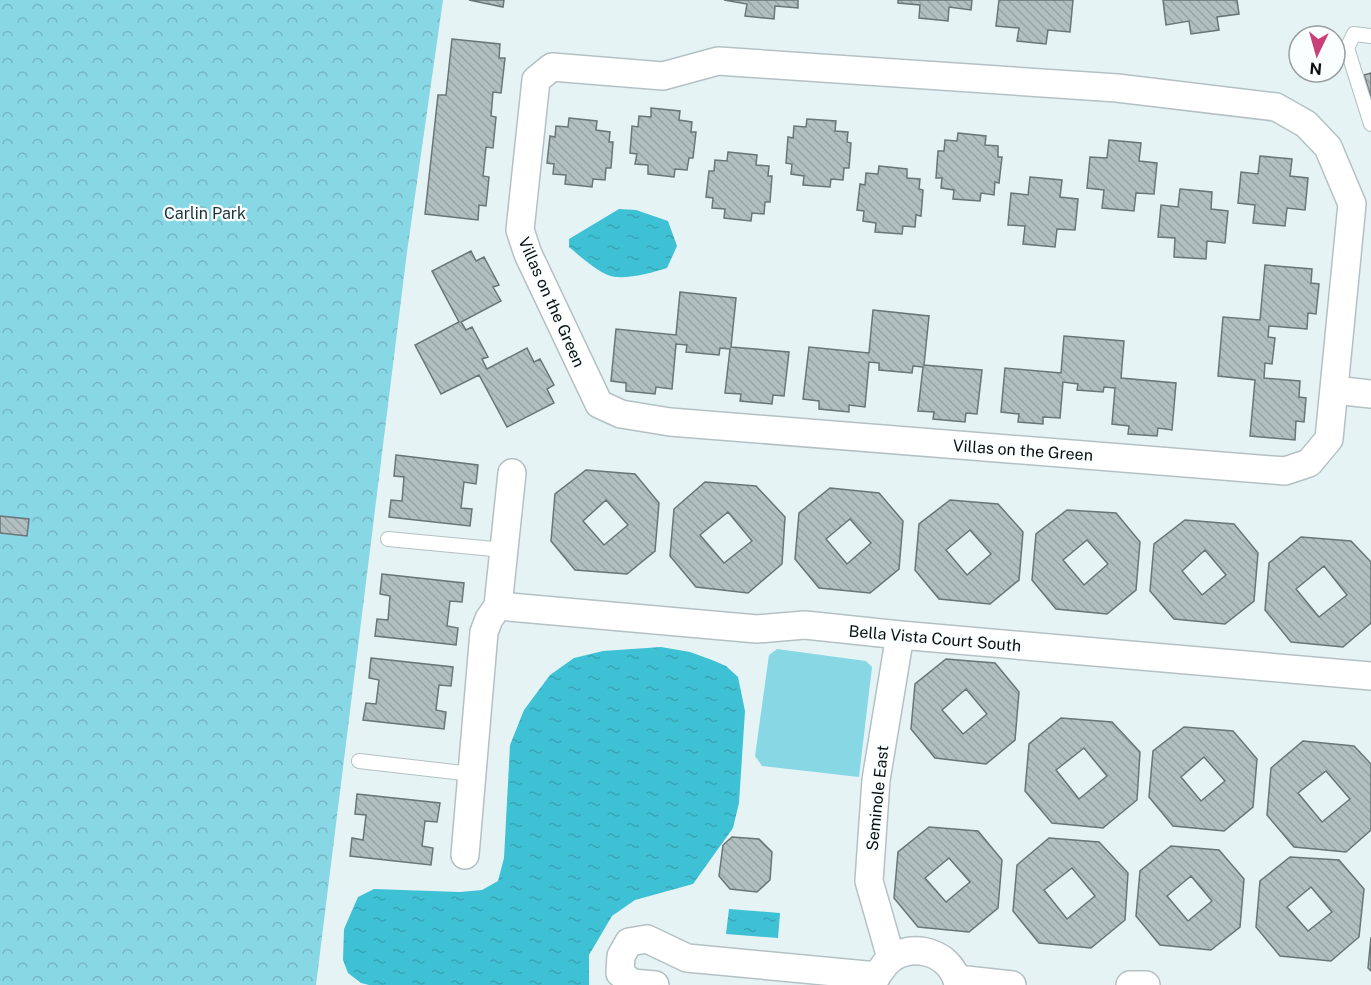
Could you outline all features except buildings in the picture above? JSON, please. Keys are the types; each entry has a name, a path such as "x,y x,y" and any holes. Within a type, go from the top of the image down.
{"street":[{"name":"Villas on the Green","path":"718,61 1117,88 1276,107 1306,124 1328,147 1361,217 1329,439 1309,463 1285,471 670,422 621,414 599,404 528,255 520,230 536,80 552,67 663,76 718,61"},
{"path":"1335,390 1371,393"},
{"path":"465,855 484,632 498,606 512,473"},
{"name":"Bella Vista Court South","path":"498,606 757,630 805,625 1371,676"},
{"name":"Seminole East","path":"881,973 869,881 876,780 900,635"},
{"path":"655,985 632,983 620,972 621,956 629,942 647,939 687,958 752,975 881,973 910,951 930,952 942,958 951,968 958,982 1012,985"},
{"path":"1130,985 1146,985"}],"lane":[{"path":"1371,36 1354,34 1347,48 1371,124"},
{"path":"388,539 504,550"},
{"path":"358,761 472,774"}],"green space":[{"name":"Carlin Park","path":"0,0 443,0 407,252 316,985 0,985"},
{"path":"777,649 866,661 872,667 859,777 762,766 755,756 769,655"}],"water":[{"path":"619,209 636,210 668,221 677,246 667,268 635,276 610,276 591,265 569,247 569,239"},
{"path":"661,647 690,652 726,666 738,677 745,711 739,803 733,828 693,884 635,900 612,916 589,955 589,985 369,985 361,983 348,973 343,960 344,929 358,897 374,889 460,892 482,890 498,881 504,858 510,745 524,710 550,675 574,658 603,651"},
{"path":"729,909 780,913 778,938 726,934"}]}
